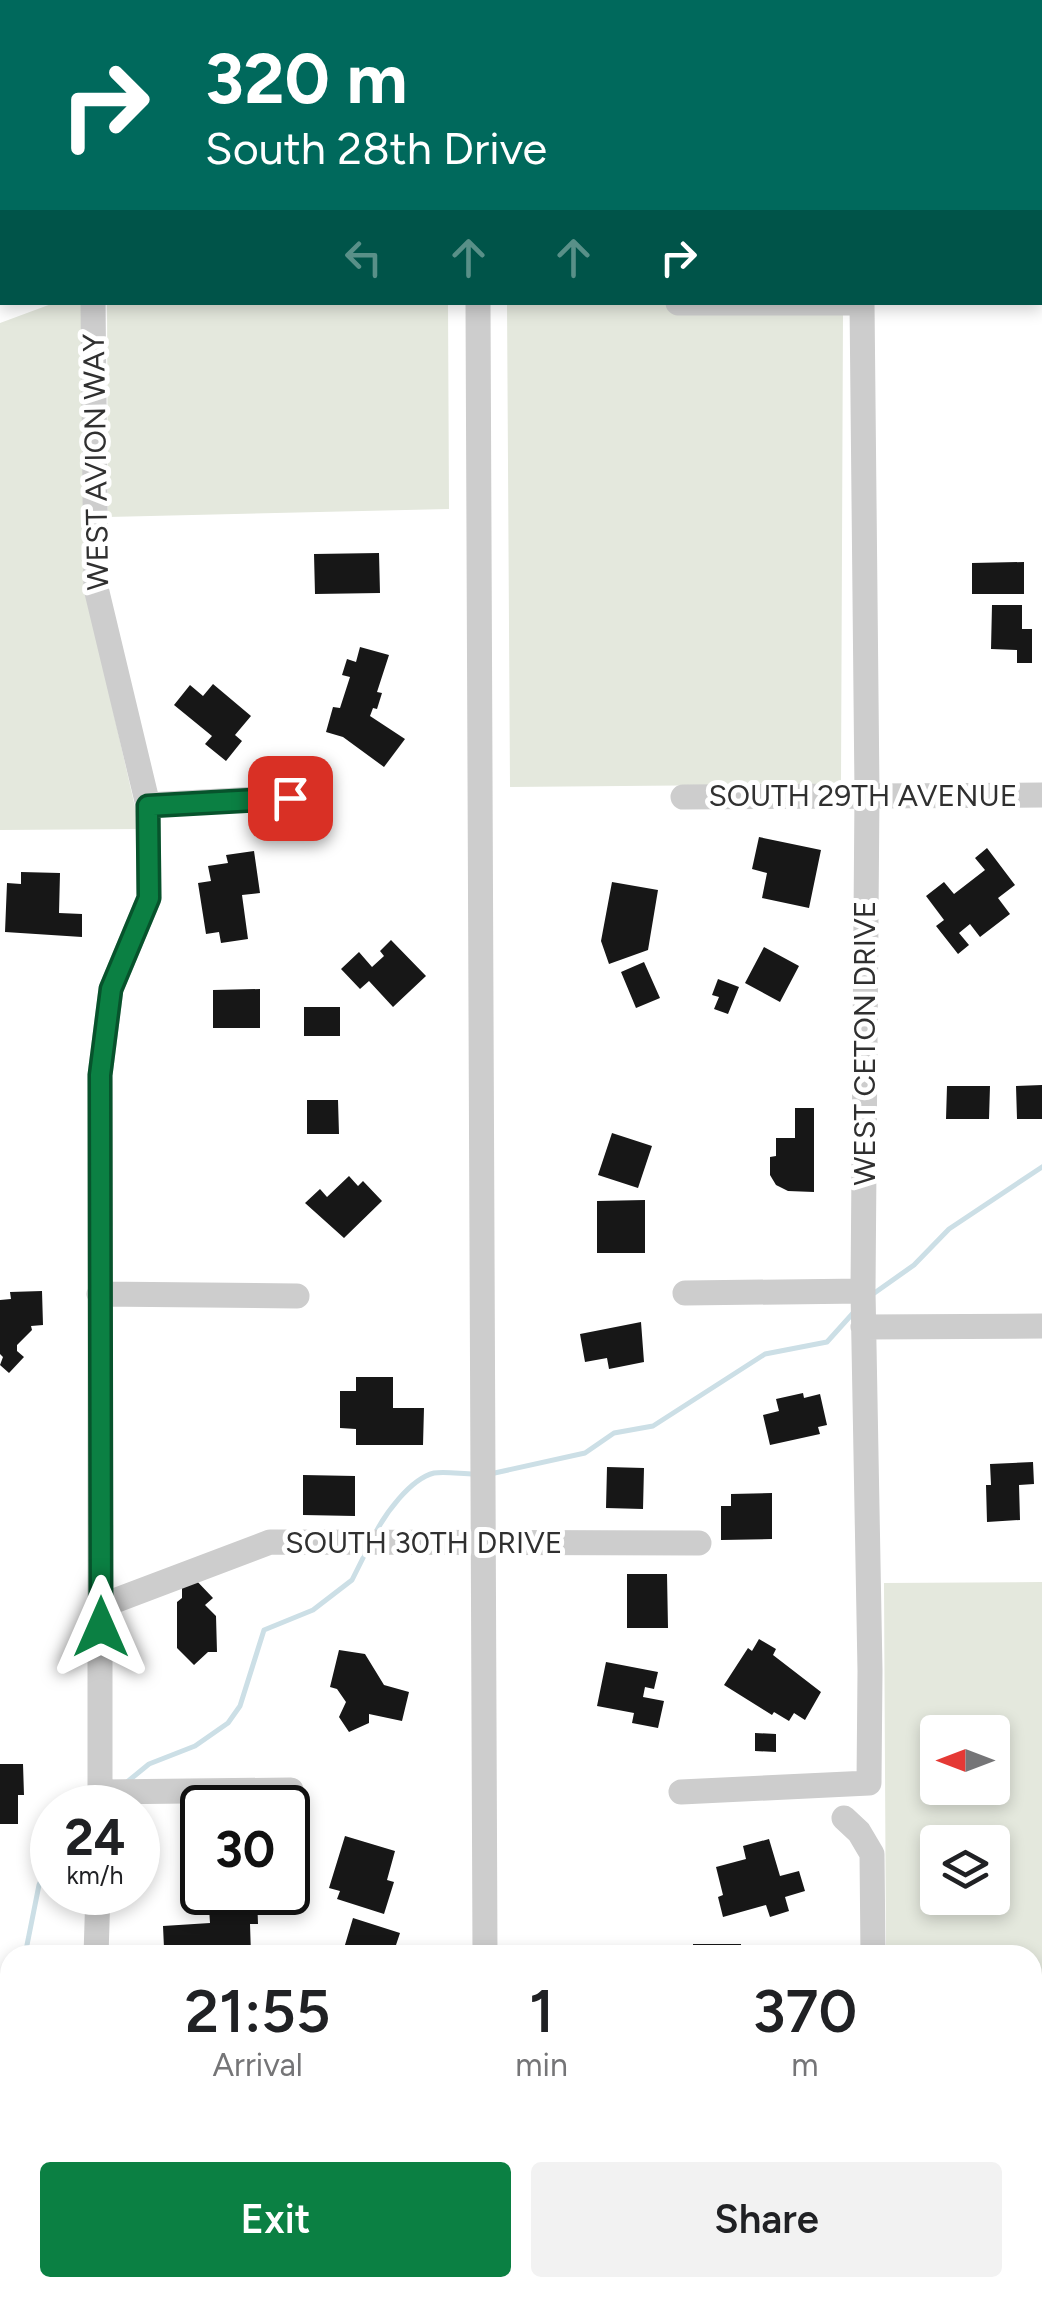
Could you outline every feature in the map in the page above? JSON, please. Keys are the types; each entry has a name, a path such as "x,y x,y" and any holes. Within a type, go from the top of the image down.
{"street":[{"name":"WEST AVION WAY","path":"93,305 96,588 148,806 149,898 111,989 100,1075 100,1785"},
{"path":"478,305 485,1945"},
{"name":"WEST CETON DRIVE","path":"681,1792 869,1784 862,1291 867,794 862,305"},
{"name":"SOUTH 29TH AVENUE","path":"683,797 1042,795"},
{"path":"148,806 290,798"},
{"path":"686,1293 862,1291"},
{"path":"99,1294 297,1296"},
{"path":"864,1327 1042,1326"},
{"name":"SOUTH 30TH DRIVE","path":"101,1606 270,1542 698,1544"},
{"path":"844,1818 860,1832 872,1854 873,1945"},
{"path":"96,1945 97,1915"}],"shaded area":[{"path":"49,305 83,305 85,587 140,829 0,830 0,323"},
{"path":"107,305 448,305 449,509 108,517"},
{"path":"507,305 723,305 843,312 841,784 510,787"},
{"path":"1042,1582 1042,1945 886,1945 884,1583"}],"building":[{"path":"379,553 380,593 315,594 314,554"},
{"path":"1024,562 1024,594 972,594 972,563"},
{"path":"992,605 1022,605 1022,629 1032,629 1032,663 1017,663 1017,650 991,649"},
{"path":"360,647 389,655 377,692 382,693 370,716 405,739 384,767 343,737 326,732 333,707 340,708 350,677 342,675 347,659 356,662"},
{"path":"213,684 251,716 235,735 242,741 226,761 205,744 212,736 174,705 190,685 203,696"},
{"path":"759,837 821,850 809,908 762,898 767,873 752,869"},
{"path":"987,848 1015,885 998,898 1010,914 980,937 970,924 959,933 969,945 958,954 936,926 944,920 926,896 944,882 954,894 985,870 975,858"},
{"path":"254,851 260,893 242,895 248,939 221,943 219,932 206,934 198,883 211,881 208,866 228,863 226,855"},
{"path":"21,872 60,873 59,913 82,914 82,937 5,932 7,883 21,884"},
{"path":"612,882 658,890 648,950 609,964 601,941"},
{"path":"391,940 426,976 393,1007 369,981 360,989 341,969 359,952 372,967 384,956 380,951"},
{"path":"764,947 799,966 780,1002 745,983"},
{"path":"644,962 660,998 636,1008 621,972"},
{"path":"718,979 739,987 728,1014 714,1009 719,997 712,995"},
{"path":"260,989 260,1028 213,1028 213,990"},
{"path":"304,1007 340,1007 340,1036 304,1036"},
{"path":"1042,1085 1042,1119 1017,1119 1016,1086"},
{"path":"947,1086 990,1086 989,1119 946,1119"},
{"path":"307,1100 338,1100 339,1134 307,1134"},
{"path":"795,1108 814,1108 814,1192 788,1191 776,1185 770,1175 776,1138 795,1138"},
{"path":"612,1133 652,1146 638,1188 598,1175"},
{"path":"349,1176 358,1186 363,1181 382,1201 344,1238 305,1203 320,1189 327,1197"},
{"path":"645,1200 645,1253 597,1253 597,1201"},
{"path":"42,1291 43,1325 31,1326 32,1330 17,1345 17,1351 24,1357 9,1373 0,1365 0,1300 11,1299 10,1292"},
{"path":"641,1322 644,1362 609,1369 607,1358 585,1362 580,1334"},
{"path":"356,1377 393,1377 393,1408 424,1408 423,1445 356,1445 356,1429 340,1428 340,1391 356,1391"},
{"path":"803,1393 804,1398 820,1394 827,1425 818,1427 820,1434 770,1445 763,1415 779,1411 776,1399"},
{"path":"1033,1462 1034,1484 1019,1485 1020,1520 987,1522 990,1464"},
{"path":"607,1467 644,1468 643,1509 606,1508"},
{"path":"303,1475 355,1476 355,1516 303,1515"},
{"path":"772,1493 772,1539 721,1540 721,1506 731,1506 731,1494"},
{"path":"627,1574 667,1574 668,1628 627,1628"},
{"path":"193,1577 213,1598 205,1605 216,1616 217,1652 208,1652 194,1665 177,1648 177,1602 182,1598 182,1588"},
{"path":"759,1639 776,1649 773,1655 821,1692 805,1720 794,1713 789,1721 774,1712 772,1715 724,1685 748,1648 752,1651"},
{"path":"339,1650 365,1654 384,1685 409,1692 402,1721 369,1714 369,1723 349,1732 339,1717 346,1702 337,1689 330,1687"},
{"path":"606,1662 658,1672 654,1689 645,1687 643,1697 664,1701 658,1728 632,1723 634,1713 597,1706"},
{"path":"755,1733 776,1734 776,1752 755,1751"},
{"path":"0,1764 23,1764 24,1795 18,1795 18,1824 0,1824"},
{"path":"345,1836 395,1851 387,1880 394,1882 384,1914 337,1899 340,1891 329,1888"},
{"path":"769,1839 780,1876 799,1871 805,1891 785,1897 789,1911 770,1917 766,1905 723,1917 718,1897 723,1895 716,1867 746,1859 743,1846"},
{"path":"209,1915 258,1915 258,1924 250,1924 251,1945 164,1945 163,1926 210,1923"},
{"path":"353,1918 400,1933 396,1945 345,1945"}],"waterway":[{"path":"873,1294 914,1265 949,1229 1042,1167"},
{"path":"490,1474 585,1453 614,1433 653,1426 765,1354 827,1342 854,1312"},
{"path":"374,1536 384,1518 416,1482 438,1472 474,1474"},
{"path":"127,1782 149,1764 195,1746 228,1723 240,1706 264,1630 313,1610 352,1580 367,1550"},
{"path":"27,1945 33,1915"}],"route":[{"path":"101,1627 100,1075 111,989 149,898 148,806 290,798"}]}
